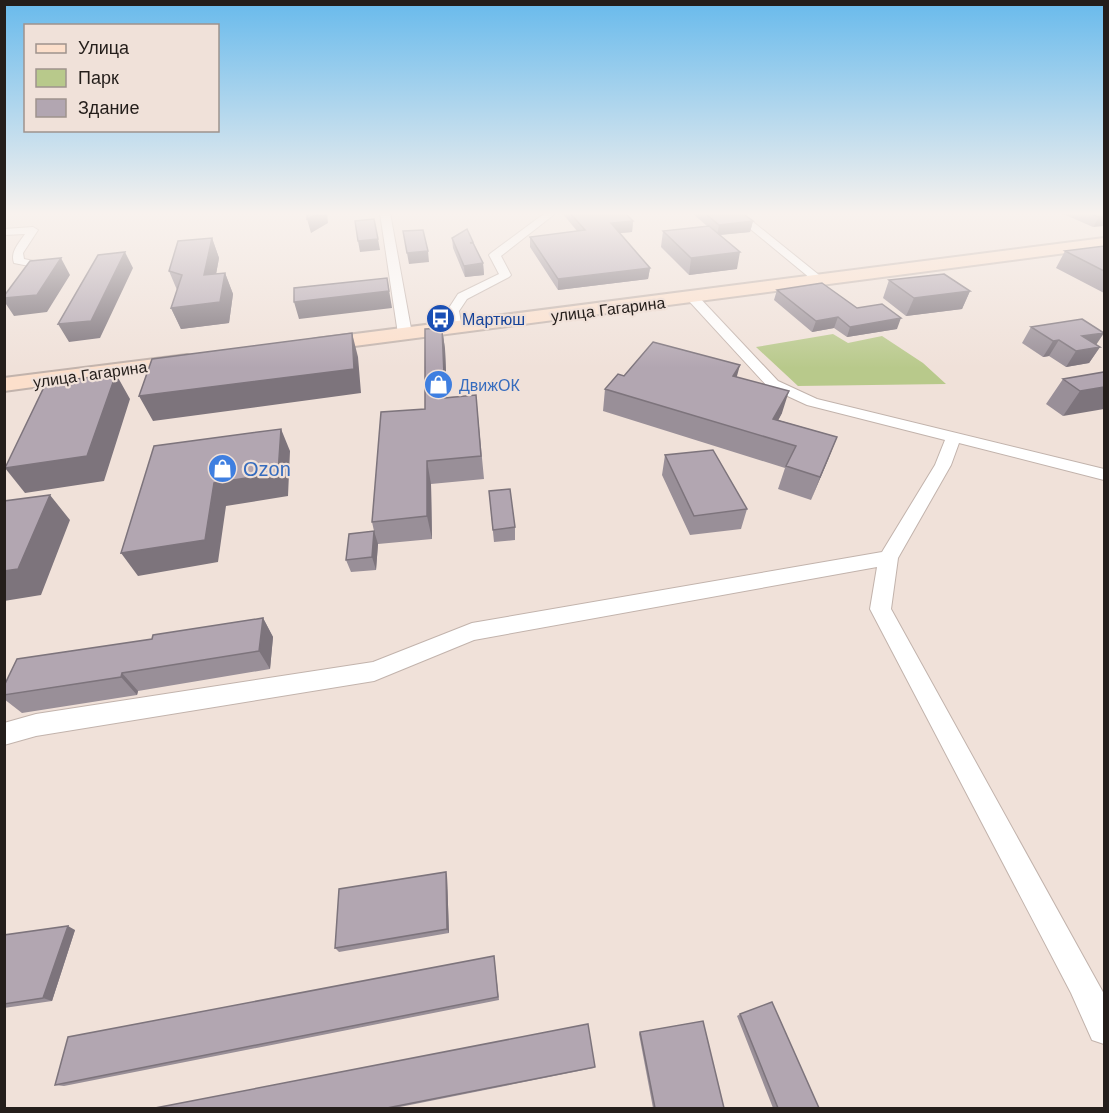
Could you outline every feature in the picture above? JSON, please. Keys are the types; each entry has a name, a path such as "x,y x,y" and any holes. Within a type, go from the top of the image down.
{"main road":[{"name":"улица Гагарина","path":"294,348 693,298 826,275 913,265"},
{"name":"улица Гагарина","path":"4,385 202,359"}],"street":[{"path":"394,265 405,334"},
{"path":"455,328 453,311 462,297 506,274 501,265"},
{"path":"811,265 826,275"},
{"path":"693,298 773,384 812,402 1104,474"},
{"path":"954,436 943,465 888,558 880,609 1082,982 1104,1029"},
{"path":"4,734 36,725 374,671 472,632 888,558"}],"green space":[{"path":"833,334 848,343 882,336 923,363 946,384 798,386 756,347"}],"building":[{"path":"27,265 56,265 37,295 4,298"},
{"path":"92,265 119,265 91,321 58,324"},
{"path":"171,265 206,265 204,275 225,273 220,302 171,308 182,275 169,271"},
{"path":"549,265 647,265 650,268 558,279"},
{"path":"1092,265 1104,265 1104,271"},
{"path":"944,274 970,291 914,298 889,280"},
{"path":"387,278 389,291 294,302 294,288"},
{"path":"822,283 857,308 882,304 901,318 850,327 838,317 816,321 777,290"},
{"path":"1082,319 1104,333 1082,336 1100,347 1076,351 1059,340 1053,341 1031,327"},
{"path":"442,328 445,398 476,395 481,456 427,461 427,516 372,522 381,412 425,409 425,329"},
{"path":"352,333 354,369 139,396 152,359"},
{"path":"653,342 740,365 733,376 789,391 773,419 837,437 820,477 786,466 796,446 605,389 618,374 624,376"},
{"path":"1104,372 1104,387 1080,391 1063,379"},
{"path":"116,374 87,456 5,468 46,383"},
{"path":"281,429 278,473 214,483 205,540 121,553 154,446"},
{"path":"713,450 747,509 694,516 665,455"},
{"path":"510,489 515,527 493,530 489,491"},
{"path":"50,495 18,569 4,571 4,501"},
{"path":"374,531 372,557 346,560 349,534"},
{"path":"263,618 259,651 122,673 121,677 4,695 4,686 17,659 152,639 153,635"},
{"path":"446,872 447,929 335,948 339,889"},
{"path":"68,926 43,998 4,1004 4,935"},
{"path":"494,956 498,997 55,1085 68,1037"},
{"path":"772,1002 819,1108 778,1108 740,1014"},
{"path":"703,1021 724,1108 655,1108 640,1032"},
{"path":"588,1024 595,1067 387,1108 155,1108"}],"place":[{"name":"Мартюш","path":"441,319"},
{"name":"ДвижОК","path":"438,385"},
{"name":"Ozon","path":"222,469"}]}
